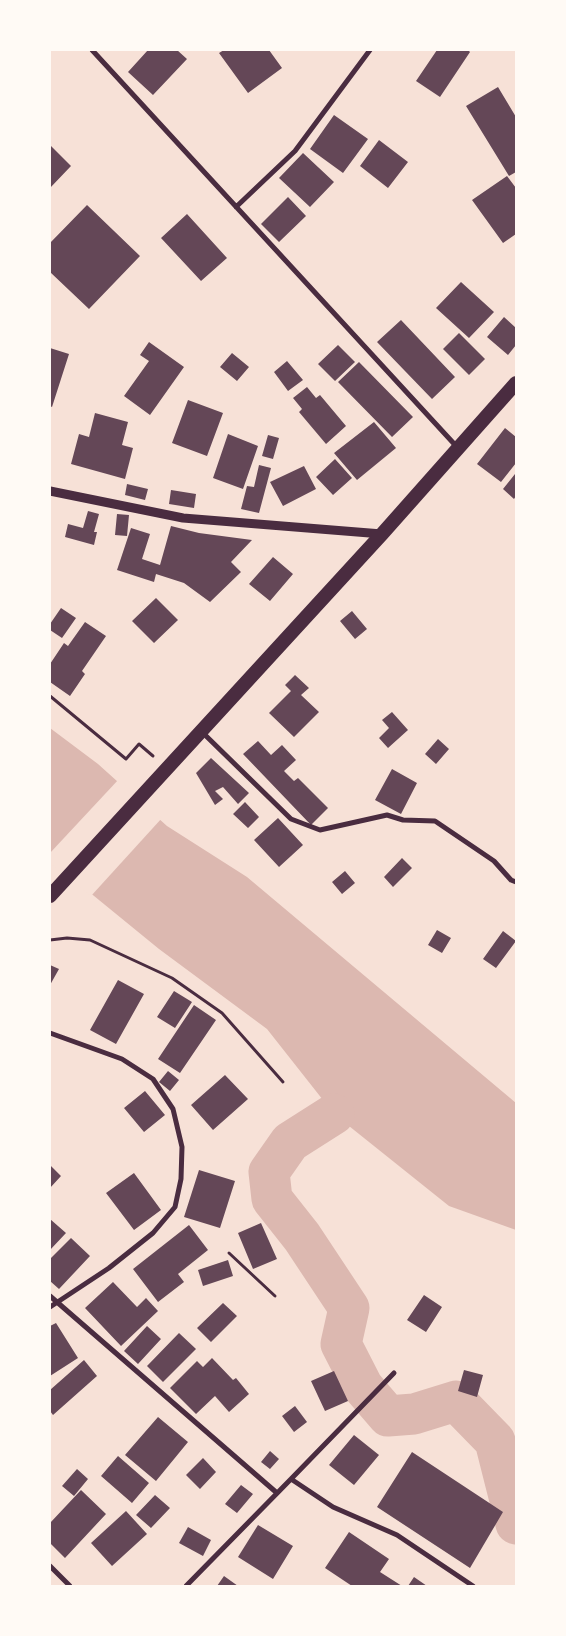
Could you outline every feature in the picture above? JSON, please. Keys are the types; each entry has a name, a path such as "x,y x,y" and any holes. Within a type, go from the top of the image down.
{"highway":[{"path":"50,896 382,534 516,384"}],"street":[{"path":"92,50 457,448"},
{"path":"236,208 296,151 370,50"},
{"path":"50,491 183,518 382,534"},
{"path":"201,732 291,819 320,830 387,815 403,820 435,821 494,861 511,880 516,882"},
{"path":"50,1033 122,1059 153,1079 173,1109 182,1147 181,1179 175,1207 153,1233 109,1268 50,1307"},
{"path":"50,1296 277,1493"},
{"path":"186,1586 394,1372"},
{"path":"291,1480 333,1506 397,1535 473,1586"},
{"path":"50,1566 70,1586"}],"path":[{"path":"50,696 126,759 139,744 147,750"},
{"path":"50,940 68,938 90,940 172,978 222,1013 283,1082"},
{"path":"229,1253 275,1296"}],"shaded area":[{"path":"50,728 98,764 167,826 247,877 516,1103 516,1230 449,1206 334,1114 267,1029 159,949 50,860"}],"pier":[{"path":"119,779 162,818 91,896 50,863 50,853"}],"building":[{"path":"148,50 177,50 187,59 153,95 128,72"},
{"path":"224,50 269,50 282,68 248,93 219,53"},
{"path":"437,50 468,50 470,52 440,97 416,81"},
{"path":"498,87 516,117 516,172 509,176 466,106"},
{"path":"334,115 368,139 343,173 310,149"},
{"path":"379,140 408,162 388,188 360,166"},
{"path":"50,145 71,166 50,188"},
{"path":"303,153 334,182 310,207 279,178"},
{"path":"507,176 516,188 516,234 503,243 472,200"},
{"path":"288,197 306,216 279,242 261,224"},
{"path":"87,205 140,256 89,309 50,272 50,243"},
{"path":"187,214 227,258 201,281 161,238"},
{"path":"461,282 494,312 469,338 436,308"},
{"path":"504,317 516,328 516,345 508,355 487,337"},
{"path":"401,320 455,377 432,399 377,342"},
{"path":"459,333 485,359 469,375 443,349"},
{"path":"149,342 184,367 150,415 124,396 149,361 140,355"},
{"path":"338,345 355,362 335,381 318,364"},
{"path":"50,348 69,354 52,407 50,406"},
{"path":"232,353 249,367 237,381 220,367"},
{"path":"287,361 303,380 288,391 274,372"},
{"path":"359,362 413,417 392,437 338,382"},
{"path":"307,387 316,398 320,395 346,426 326,444 299,412 302,409 293,398"},
{"path":"188,400 223,413 207,456 172,443"},
{"path":"95,413 128,422 122,445 133,448 125,479 71,464 79,434 89,437"},
{"path":"374,422 396,448 357,480 334,453"},
{"path":"505,428 516,437 516,463 501,482 477,464"},
{"path":"228,434 258,446 243,489 213,478"},
{"path":"268,435 279,438 273,459 262,456"},
{"path":"335,459 352,478 333,495 316,477"},
{"path":"259,465 271,468 259,513 241,509 247,486 254,487"},
{"path":"304,466 316,489 283,506 270,482"},
{"path":"515,474 516,496 514,499 503,489"},
{"path":"127,484 148,489 145,500 125,495"},
{"path":"171,490 196,494 194,508 169,504"},
{"path":"88,511 99,514 94,532 97,532 94,545 65,537 68,524 83,528"},
{"path":"117,514 129,515 127,536 115,535"},
{"path":"171,526 199,533 252,540 231,562 241,572 210,602 184,583 156,574 154,582 117,570 131,528 150,534 142,559 160,565"},
{"path":"273,557 293,574 270,601 249,584"},
{"path":"156,598 178,620 154,643 132,621"},
{"path":"61,608 76,618 62,638 50,630 50,624"},
{"path":"352,611 367,629 355,639 340,621"},
{"path":"85,622 106,636 82,671 85,674 70,696 50,682 50,664 64,643 68,646"},
{"path":"295,675 309,688 301,695 319,712 294,737 269,713 291,691 285,685"},
{"path":"392,712 408,730 388,748 379,738 389,728 382,720"},
{"path":"438,739 449,749 436,764 425,754"},
{"path":"258,741 271,755 282,745 296,760 284,771 294,781 298,778 328,808 311,825 243,754"},
{"path":"211,758 249,793 238,804 223,787 215,791 223,799 215,805 196,773"},
{"path":"392,769 417,783 401,814 375,800"},
{"path":"245,802 259,817 248,828 233,814"},
{"path":"278,818 303,845 279,867 254,840"},
{"path":"402,858 412,868 393,887 384,877"},
{"path":"345,871 355,883 342,894 332,882"},
{"path":"437,930 451,938 442,953 428,945"},
{"path":"503,931 516,941 496,968 483,959"},
{"path":"50,965 59,969 50,985"},
{"path":"118,980 144,994 116,1044 90,1030"},
{"path":"174,991 192,1002 175,1028 157,1017"},
{"path":"194,1005 216,1020 180,1073 158,1059"},
{"path":"168,1071 179,1080 170,1091 159,1082"},
{"path":"225,1075 248,1099 213,1130 191,1105"},
{"path":"145,1091 165,1115 144,1132 124,1108"},
{"path":"50,1165 61,1176 50,1188"},
{"path":"199,1170 235,1181 220,1228 184,1217"},
{"path":"134,1173 161,1210 134,1230 106,1193"},
{"path":"50,1219 66,1233 50,1250"},
{"path":"261,1223 277,1259 253,1269 238,1233"},
{"path":"189,1225 208,1250 178,1274 184,1282 158,1302 133,1269"},
{"path":"71,1238 90,1256 59,1289 50,1281 50,1259"},
{"path":"228,1260 233,1276 203,1286 198,1270"},
{"path":"113,1282 137,1307 146,1298 158,1311 121,1346 85,1308"},
{"path":"424,1295 442,1307 426,1332 407,1320"},
{"path":"223,1303 237,1316 211,1342 197,1328"},
{"path":"56,1323 78,1358 50,1376 50,1326"},
{"path":"147,1326 161,1339 138,1364 124,1351"},
{"path":"179,1333 196,1349 163,1382 147,1366"},
{"path":"212,1358 233,1380 236,1378 249,1394 229,1412 215,1396 196,1414 170,1388 197,1361 203,1367"},
{"path":"84,1360 97,1376 53,1415 50,1411 50,1390"},
{"path":"464,1370 483,1375 477,1397 458,1391"},
{"path":"334,1371 348,1401 325,1411 311,1381"},
{"path":"295,1406 307,1422 294,1432 282,1416"},
{"path":"158,1417 188,1442 156,1481 125,1455"},
{"path":"354,1435 379,1455 354,1485 329,1465"},
{"path":"270,1451 279,1459 270,1469 261,1462"},
{"path":"412,1452 503,1512 470,1568 377,1507"},
{"path":"118,1456 149,1483 132,1503 101,1476"},
{"path":"203,1458 216,1472 200,1489 186,1475"},
{"path":"77,1469 88,1479 74,1496 62,1486"},
{"path":"241,1485 253,1494 237,1513 225,1504"},
{"path":"81,1490 106,1514 65,1558 50,1543 50,1523"},
{"path":"155,1495 170,1508 151,1528 136,1515"},
{"path":"126,1511 147,1534 112,1566 91,1543"},
{"path":"258,1525 293,1546 273,1579 238,1557"},
{"path":"188,1527 211,1540 203,1556 179,1543"},
{"path":"349,1532 389,1559 380,1572 402,1586 352,1586 325,1568"},
{"path":"224,1576 238,1586 217,1586"},
{"path":"414,1577 427,1586 408,1586"}],"waterway":[{"path":"334,1114 290,1142 269,1172 272,1199 302,1237 349,1308 341,1344 363,1387 388,1416 414,1414 456,1401 495,1441 516,1524"}]}
